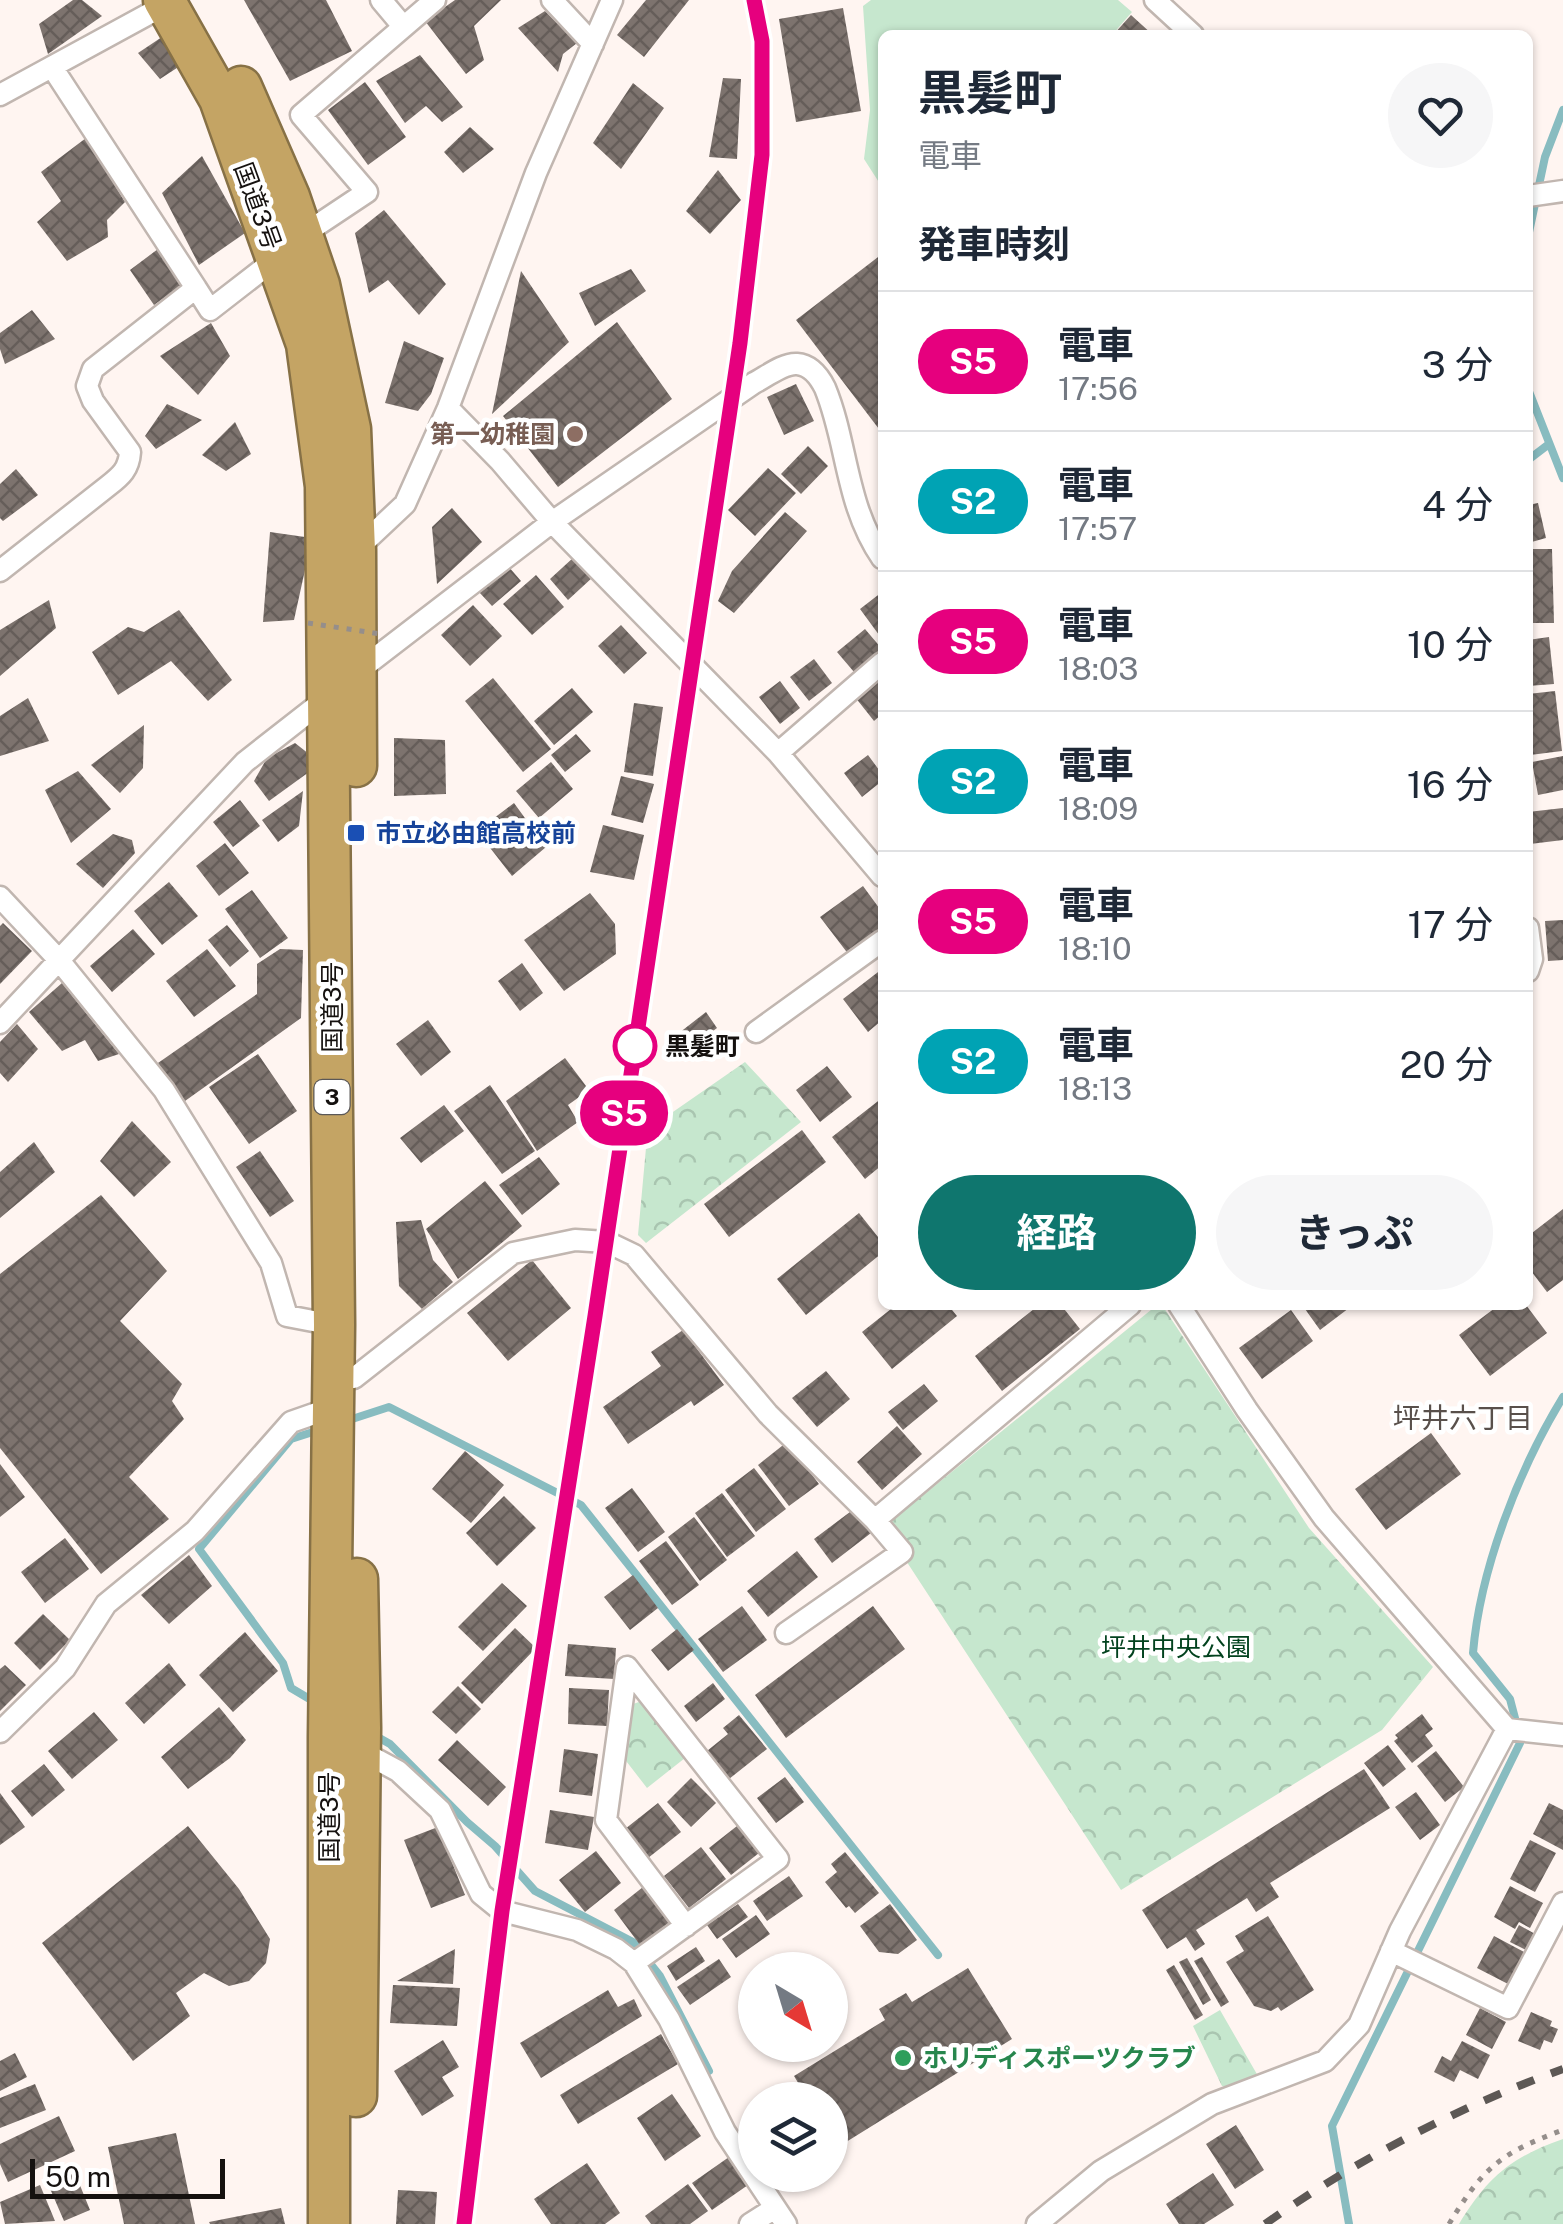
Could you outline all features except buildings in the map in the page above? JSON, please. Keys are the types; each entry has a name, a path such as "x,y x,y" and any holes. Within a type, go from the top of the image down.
{"highway":[{"name":"国道3号","path":"175,1 244,92 289,197 289,247 326,486 318,623 341,685 357,1339 342,1393 329,2224"},
{"name":"国道3号","path":"289,247 319,285 350,429 355,550 341,685 334,1325 342,1393 359,1750 355,2224"}],"street":[{"path":"381,0 402,25"},
{"path":"52,67 210,310 366,192 300,115 434,0"},
{"path":"552,0 592,44"},
{"path":"318,623 355,550 405,504 448,408 536,173 612,0"},
{"path":"1154,0 1187,30"},
{"path":"0,95 175,1"},
{"path":"1533,195 1563,191"},
{"path":"0,572 124,473 130,452 93,402 87,386 94,369 196,288"},
{"path":"0,1022 245,762 552,522 754,383 789,364 815,371 825,389 853,497 878,552"},
{"path":"448,408 500,460 552,522 778,753 878,871"},
{"path":"778,753 878,666"},
{"path":"0,897 58,959 164,1090 271,1263 287,1316 334,1325"},
{"path":"756,1032 878,943"},
{"path":"0,1732 65,1668 106,1604 195,1531 290,1422 342,1393 513,1253 575,1240 606,1242 634,1255 768,1414 902,1552 786,1633"},
{"path":"875,1520 1124,1310"},
{"path":"1182,1310 1324,1518 1507,1729 1560,1734"},
{"path":"641,1958 686,1926 778,1859 627,1667 606,1820 686,1926"},
{"path":"1036,2224 1101,2171 1212,2104 1324,2061 1359,2025 1399,1955 1507,1729"},
{"path":"359,1750 398,1771 440,1810 481,1894 502,1911 577,1930 641,1958 724,2132 780,2216 750,2224"},
{"path":"1399,1955 1508,2008 1563,1903"}],"path":[{"path":"318,623 381,634"},
{"path":"1448,2224 1474,2183 1501,2158 1563,2130"}],"green space":[{"path":"871,0 1118,0 1132,12 1116,30 878,30 878,181 864,159 870,110 863,6"},
{"path":"745,1062 801,1122 646,1243 638,1235 647,1137 657,1123"},
{"name":"坪井中央公園","path":"1151,1310 1165,1310 1309,1528 1433,1667 1382,1730 1121,1890 884,1527"},
{"path":"642,1701 685,1758 647,1788 623,1757 630,1705"},
{"path":"1220,2010 1258,2076 1231,2087 1222,2086 1193,2026"},
{"path":"1563,2139 1563,2224 1459,2224 1502,2171 1529,2153"}],"waterway":[{"path":"1533,213 1545,157 1563,110"},
{"path":"1533,402 1563,478"},
{"path":"1533,456 1549,444"},
{"path":"1349,2224 1332,2126 1521,1741 1510,1699 1473,1653 1484,1588 1504,1520 1531,1456 1563,1397"},
{"path":"346,1421 389,1407 581,1505 938,1955"},
{"path":"318,1704 291,1688 283,1663 199,1549 291,1439 319,1430"},
{"path":"374,1735 390,1744 495,1846 535,1891 633,1942 660,1976 709,2071"}],"railway":[{"path":"465,2224 502,1911 607,1242 740,343 762,155 762,41 754,0"},
{"path":"1265,2224 1335,2178 1409,2137 1485,2100 1563,2069"}],"train":[{"name":"S5","path":"464,2224 502,1911 740,343 762,155 762,41 754,0"}],"place":[{"name":"第一幼稚園","path":"575,434"},
{"name":"市立必由館高校前","path":"356,833"},
{"name":"黒髪町","path":"635,1046"},
{"name":"ホリディスポーツクラブ","path":"903,2058"}],"district":[{"name":"坪井六丁目","path":"1463,1418"}]}
